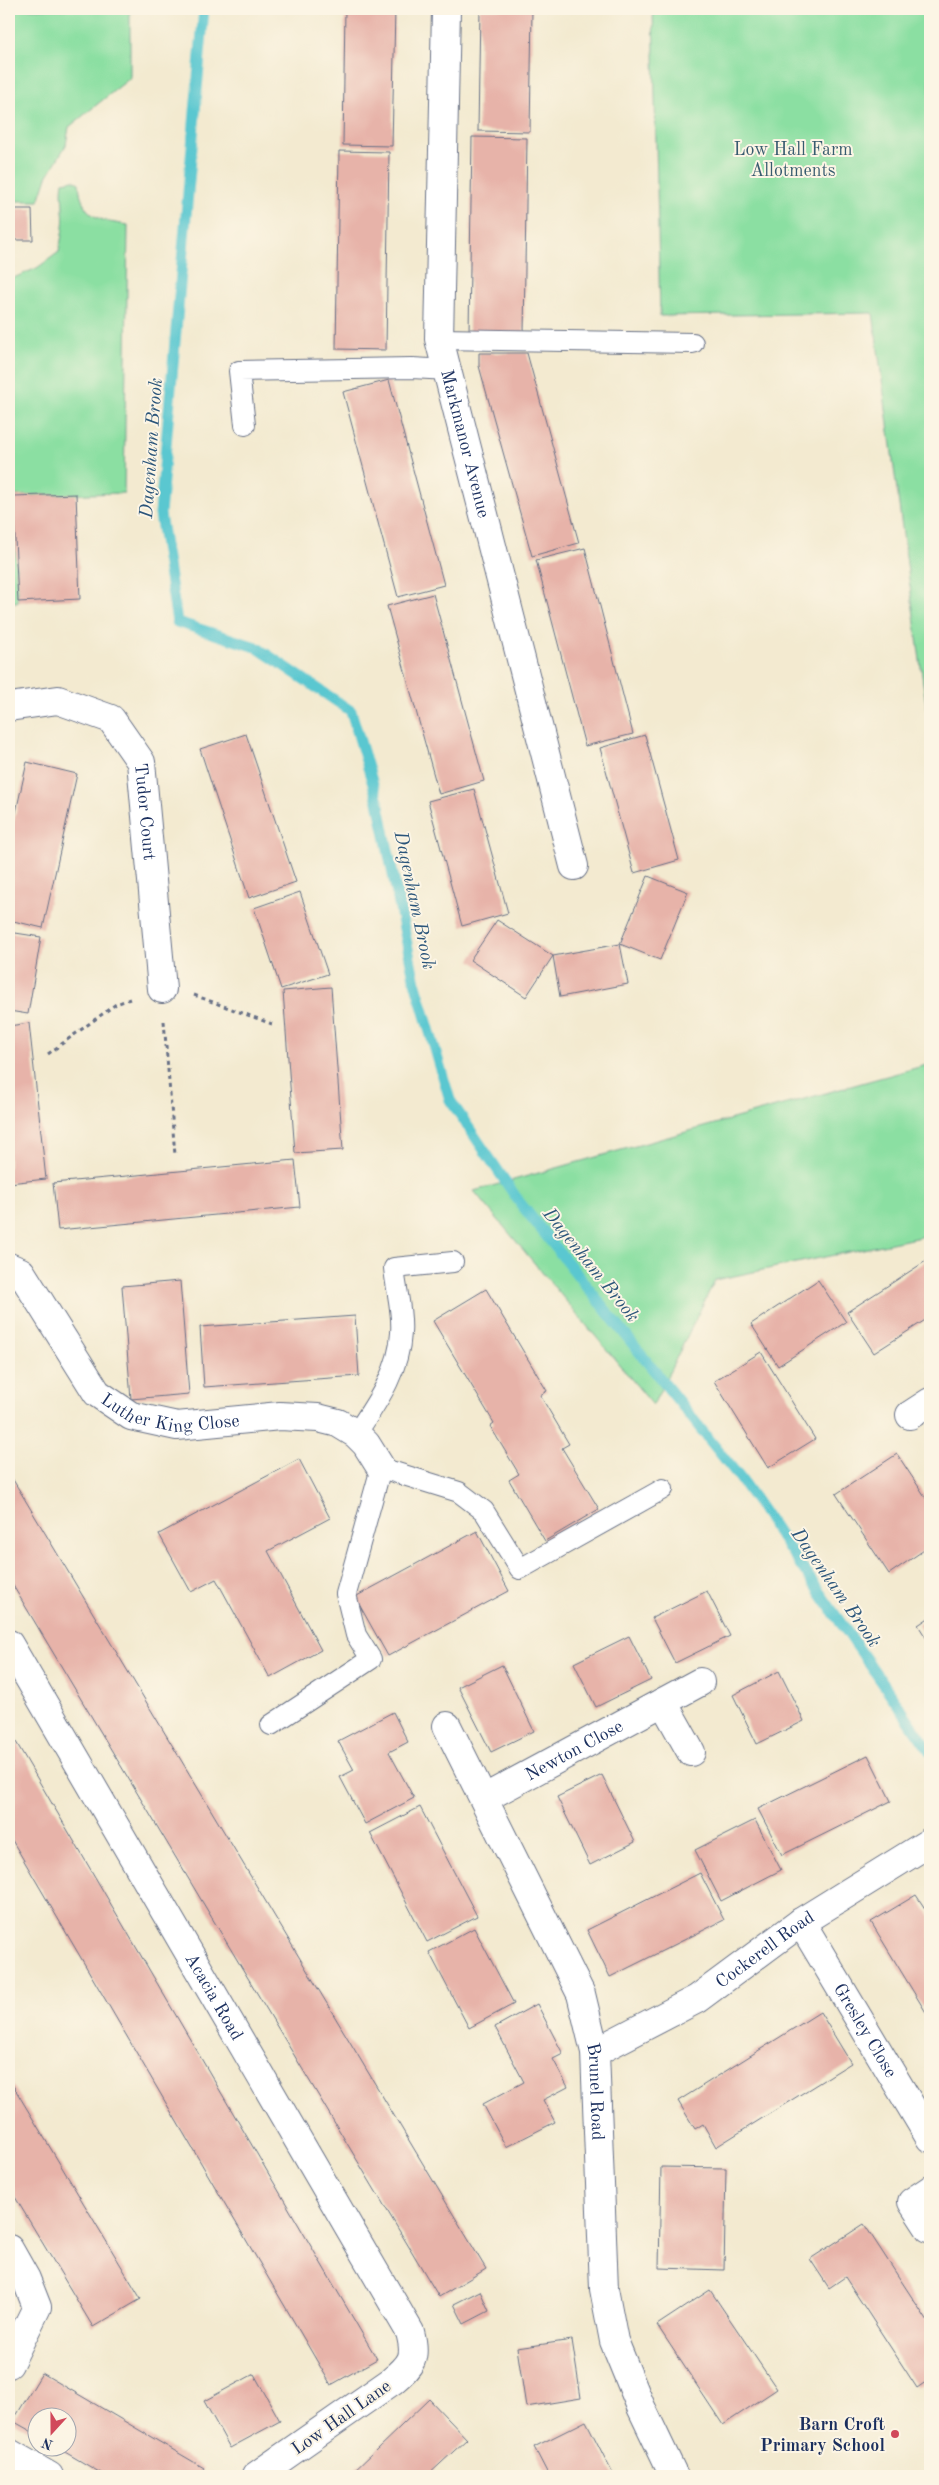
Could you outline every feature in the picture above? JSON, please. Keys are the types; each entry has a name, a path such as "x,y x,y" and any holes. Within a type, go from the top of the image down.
{"street":[{"name":"Markmanor Avenue","path":"446,9 439,339 574,866"},
{"name":"Tudor Court","path":"9,706 58,700 111,719 141,762 162,989"},
{"name":"Luther King Close","path":"9,1267 21,1272 97,1393 131,1416 177,1426 280,1416 318,1418 338,1423 356,1434 366,1444 381,1468"},
{"name":"Acacia Road","path":"9,1644 410,2332 414,2349"},
{"name":"Newton Close","path":"485,1798 700,1682"},
{"path":"663,1702 691,1752"},
{"name":"Brunel Road","path":"447,1726 485,1798 581,1994 595,2052 604,2288 614,2341 641,2407 674,2476"},
{"name":"Cockerell Road","path":"595,2052 697,1999 802,1922 930,1842"},
{"name":"Gresley Close","path":"802,1922 930,2138"},
{"path":"929,2228 912,2202 930,2190"},
{"path":"9,2249 26,2279 36,2307 9,2364"},
{"name":"Low Hall Lane","path":"256,2476 392,2381 410,2366 414,2349"},
{"path":"9,2452 48,2476"}],"lane":[{"path":"439,339 693,343"},
{"path":"245,425 239,371 412,368 448,370"},
{"path":"356,1434 385,1390 397,1359 401,1332 394,1268 453,1262"},
{"path":"271,1725 371,1660 356,1635 346,1594 381,1468 459,1492 484,1511 520,1569 663,1489"}],"path":[{"path":"48,1054 116,1004 162,989 194,995 272,1024"},
{"path":"162,989 175,1155"}],"green space":[{"path":"9,9 130,9 130,78 69,127 66,145 47,177 39,201 9,201"},
{"name":"Low Hall Farm Allotments","path":"653,9 930,9 930,734 873,313 660,316"},
{"path":"73,180 79,183 83,203 93,215 108,222 128,225 124,493 13,496 18,602 9,602 9,280 37,268 59,252 64,221 63,182"},
{"path":"930,1064 930,1235 715,1280 653,1405 474,1191"}],"building":[{"path":"345,9 395,9 392,146 343,145"},
{"path":"480,9 532,9 530,132 478,131"},
{"path":"472,137 527,138 524,333 469,332"},
{"path":"339,151 389,152 386,350 336,349"},
{"path":"9,209 32,209 33,240 9,240"},
{"path":"479,353 527,353 579,543 532,556 479,366"},
{"path":"389,380 444,585 398,597 343,392"},
{"path":"76,494 80,599 18,602 13,496"},
{"path":"585,548 633,734 585,746 536,560"},
{"path":"433,594 484,781 439,794 387,606"},
{"path":"246,734 296,882 249,898 200,749"},
{"path":"645,735 679,860 634,873 600,748"},
{"path":"27,762 77,774 43,928 9,920 9,844"},
{"path":"474,789 508,913 462,926 428,801"},
{"path":"648,876 688,892 660,960 620,944"},
{"path":"300,892 328,974 281,989 254,908"},
{"path":"497,920 553,956 526,997 470,960"},
{"path":"9,932 41,937 28,1014 9,1011"},
{"path":"620,944 628,984 560,997 553,956"},
{"path":"331,987 343,1150 295,1153 283,991"},
{"path":"29,1023 46,1179 9,1183 9,1026"},
{"path":"295,1160 300,1207 58,1230 53,1183"},
{"path":"929,1259 930,1317 874,1353 847,1312"},
{"path":"818,1280 846,1322 778,1366 751,1324"},
{"path":"180,1281 189,1394 131,1399 122,1286"},
{"path":"486,1289 547,1391 540,1395 569,1444 562,1448 599,1509 545,1541 509,1480 519,1474 490,1426 494,1423 433,1321"},
{"path":"355,1316 359,1376 204,1387 200,1327"},
{"path":"761,1352 815,1439 768,1468 714,1381"},
{"path":"897,1454 930,1504 930,1546 889,1574 836,1494"},
{"path":"299,1459 330,1518 268,1551 321,1650 270,1678 216,1579 191,1592 159,1534"},
{"path":"9,1473 486,2269 439,2297 9,1579"},
{"path":"477,1531 509,1591 388,1656 355,1597"},
{"path":"707,1591 730,1636 675,1663 652,1618"},
{"path":"930,1617 930,1644 918,1625"},
{"path":"629,1636 651,1680 596,1707 574,1663"},
{"path":"502,1665 534,1731 491,1752 458,1687"},
{"path":"779,1671 804,1721 757,1744 733,1695"},
{"path":"393,1712 408,1742 389,1752 414,1798 365,1824 340,1777 354,1770 338,1741"},
{"path":"9,1730 377,2359 331,2385 9,1835"},
{"path":"868,1755 891,1801 782,1855 758,1809"},
{"path":"602,1775 635,1842 590,1865 557,1797"},
{"path":"420,1807 477,1916 427,1942 370,1833"},
{"path":"755,1820 781,1870 721,1901 695,1850"},
{"path":"700,1873 724,1920 610,1977 587,1930"},
{"path":"916,1895 930,1916 930,2019 871,1922"},
{"path":"474,1928 514,2004 469,2028 429,1952"},
{"path":"537,2004 563,2054 553,2059 568,2087 543,2100 555,2122 506,2147 483,2104 524,2082 495,2027"},
{"path":"820,2012 851,2063 716,2147 703,2124 695,2129 678,2101"},
{"path":"9,2079 141,2299 93,2327 9,2187"},
{"path":"661,2167 726,2168 724,2270 659,2268"},
{"path":"864,2224 930,2325 930,2379 917,2388 845,2277 829,2288 810,2259"},
{"path":"710,2290 777,2389 723,2425 657,2325"},
{"path":"480,2291 489,2311 464,2324 454,2304"},
{"path":"572,2340 581,2398 526,2407 517,2348"},
{"path":"42,2373 204,2468 199,2476 106,2476 75,2458 78,2458 78,2408 28,2408 28,2429 13,2421"},
{"path":"254,2374 280,2421 230,2448 204,2401"},
{"path":"429,2399 467,2439 427,2476 349,2476"},
{"path":"586,2421 614,2476 549,2476 534,2447"}],"waterway":[{"name":"Dagenham Brook","path":"204,9 160,514 177,622 256,647 351,711 378,801 414,978 450,1100 520,1203 740,1478 930,1751"}],"place":[{"name":"Barn Croft Primary School","path":"895,2434"}]}
